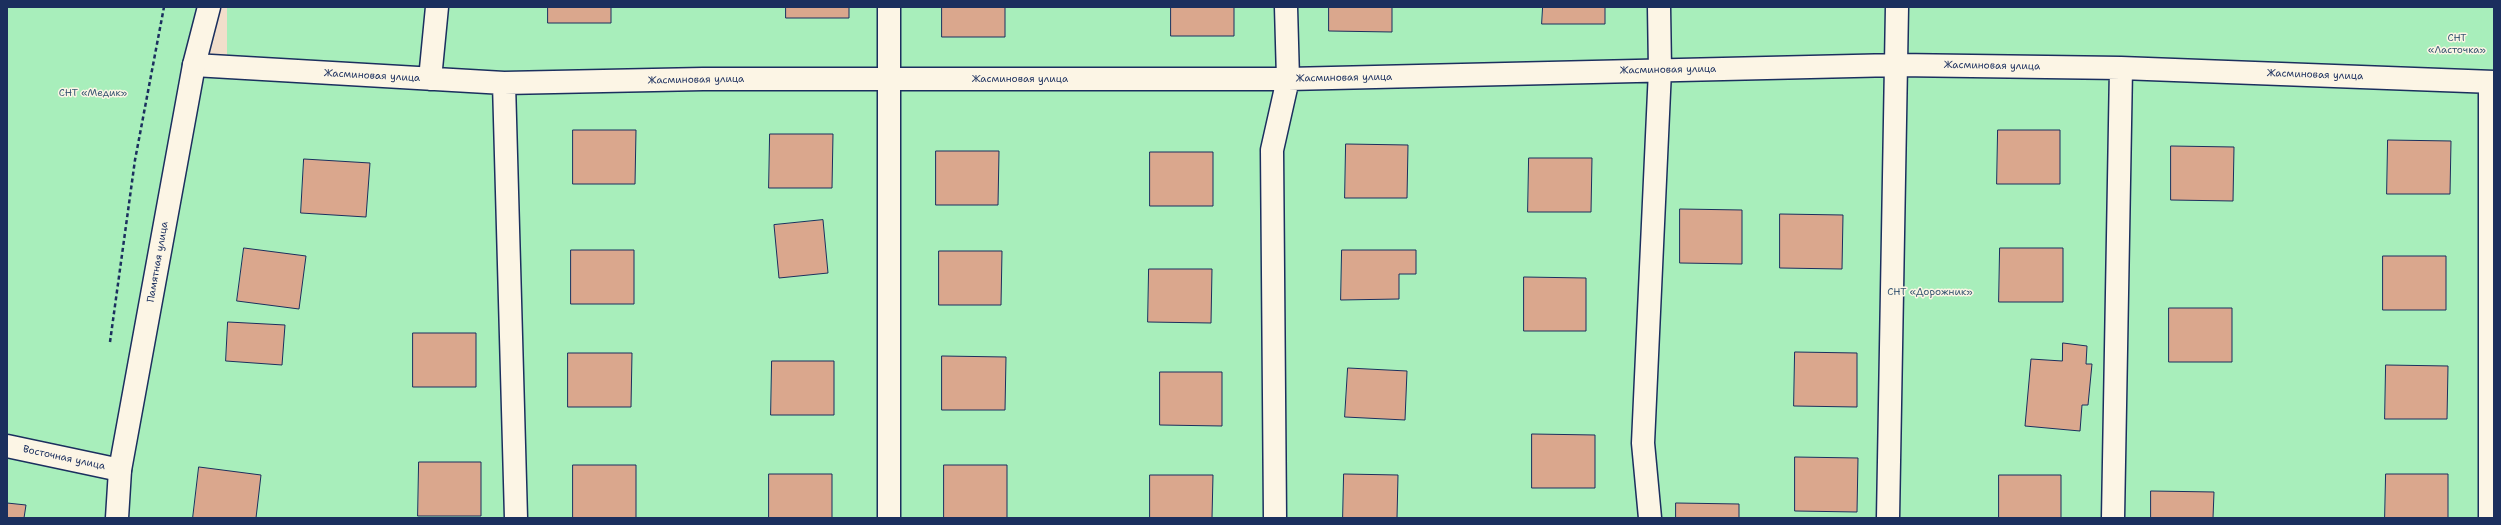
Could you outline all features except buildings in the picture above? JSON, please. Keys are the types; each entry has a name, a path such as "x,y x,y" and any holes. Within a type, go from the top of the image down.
{"street":[{"name":"Памятная улица","path":"117,518 120,470 194,65 209,7"},
{"path":"430,79 437,7"},
{"path":"889,518 888,79 890,7"},
{"path":"1275,518 1272,150 1288,79 1286,7"},
{"path":"1650,518 1643,443 1660,70 1659,7"},
{"path":"1888,518 1897,7"},
{"name":"Жасминовая улица","path":"194,65 504,83 703,79 1288,79 1897,65 2121,68 2492,82"},
{"path":"2113,518 2121,68"},
{"path":"2490,518 2492,82"},
{"path":"504,83 516,518"},
{"name":"Восточная улица","path":"7,446 120,470"}],"path":[{"path":"110,344 135,160 164,7"}],"green space":[{"name":"СНТ «Дорожник»","path":"7,7 199,7 194,65 227,67 227,7 2494,7 2494,518 7,518"}],"park label":[{"name":"СНТ «Ласточка»","path":"2457,44"},
{"name":"СНТ «Медик»","path":"93,93"}]}
